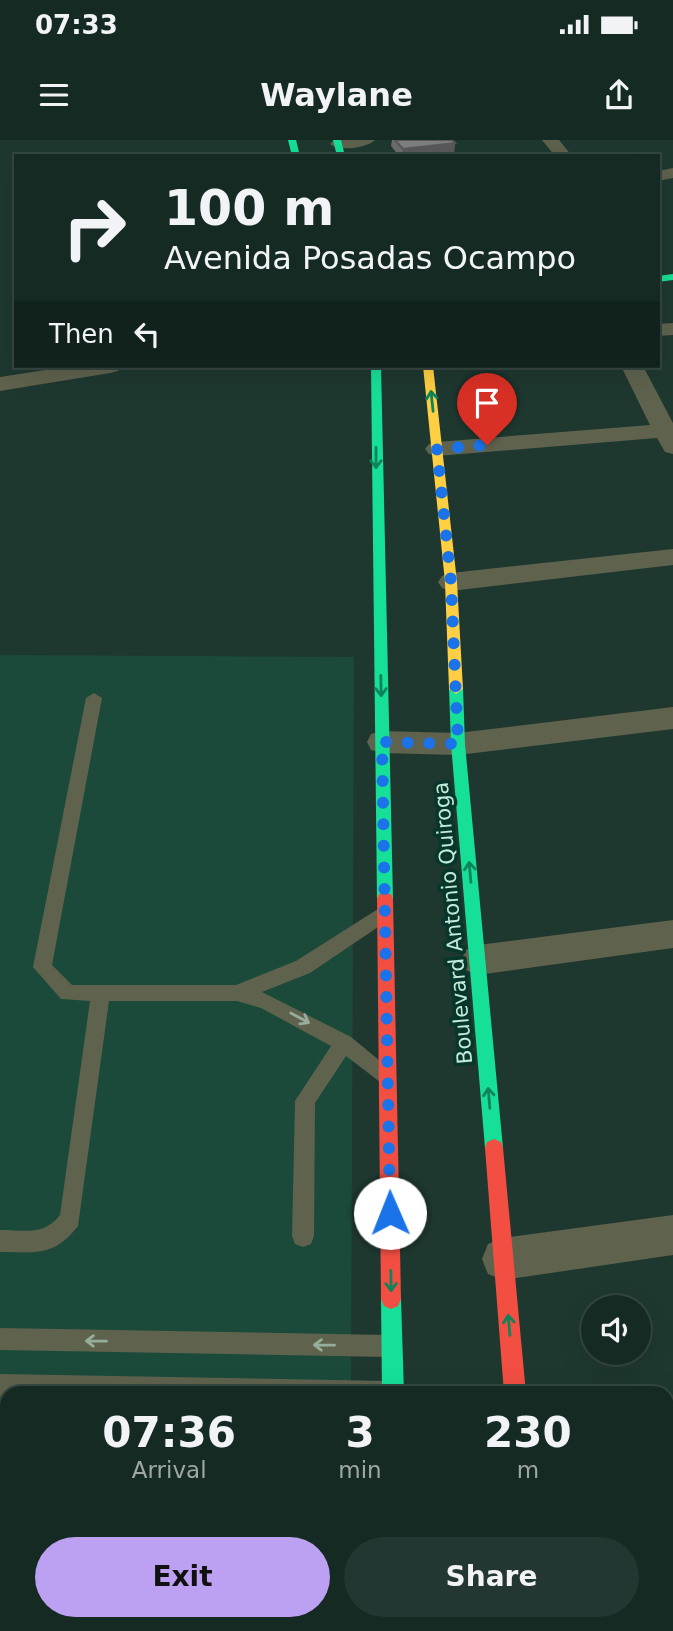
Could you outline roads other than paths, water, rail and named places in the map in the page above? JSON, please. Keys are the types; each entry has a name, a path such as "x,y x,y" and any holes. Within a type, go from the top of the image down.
{"main road":[{"path":"376,368 393,1386"},
{"name":"Boulevard Antonio Quiroga","path":"428,368 451,582 458,744 514,1386"}],"street":[{"path":"339,147 367,140"},
{"path":"550,140 562,154"},
{"path":"0,384 98,368"},
{"path":"437,449 670,436 633,368"},
{"path":"451,582 673,557"},
{"path":"382,742 458,744 673,718"},
{"path":"478,960 673,934"},
{"path":"503,1259 673,1235"}],"lane":[{"path":"94,698 41,967 68,993 237,993 266,1001 344,1043 388,1080"},
{"path":"237,993 303,967 385,913"},
{"path":"0,1241 37,1241 57,1236 70,1219 102,993"},
{"path":"303,1236 305,1101 344,1043"},
{"path":"0,1339 392,1346"}]}
